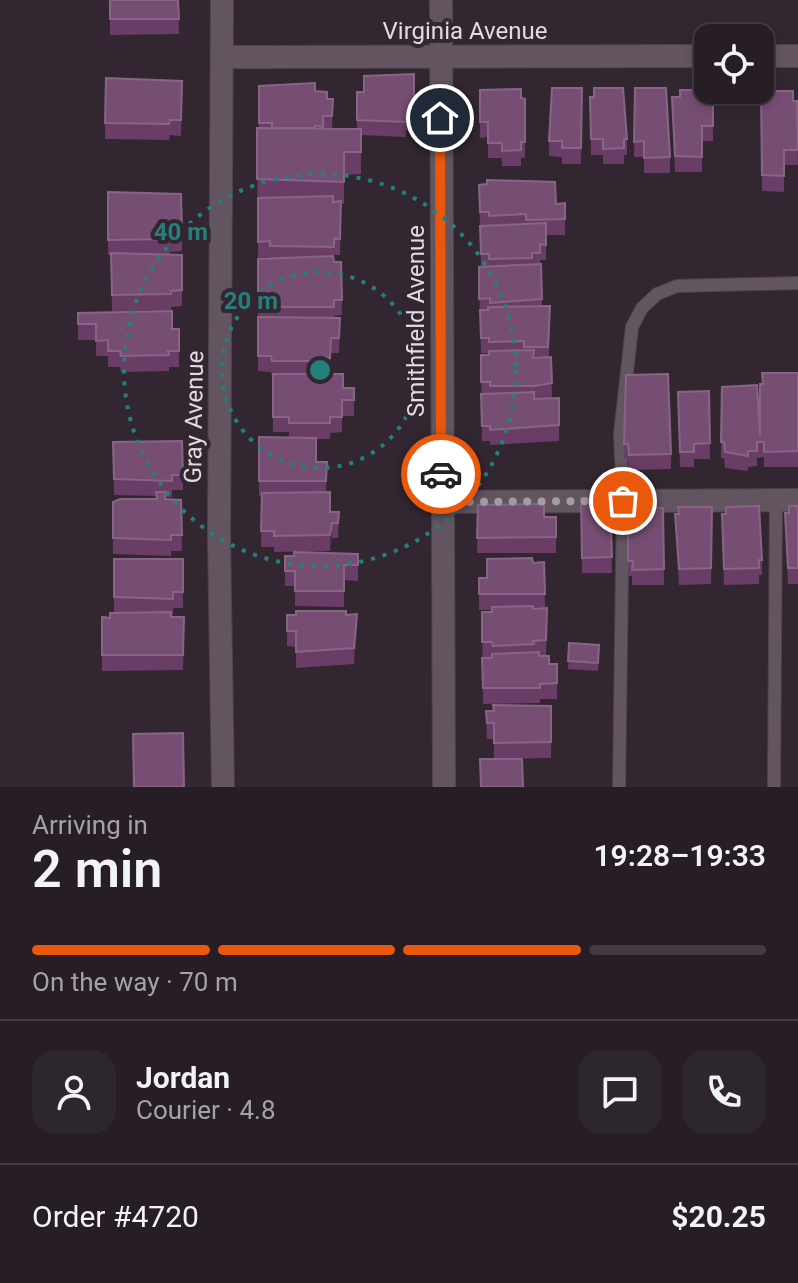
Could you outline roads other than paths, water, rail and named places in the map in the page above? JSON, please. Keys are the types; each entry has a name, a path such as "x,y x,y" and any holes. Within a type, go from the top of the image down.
{"street":[{"name":"Gray Avenue","path":"222,0 219,537 223,787"},
{"name":"Smithfield Avenue","path":"441,0 439,57 443,269 440,502 444,787"},
{"name":"Virginia Avenue","path":"222,57 694,56"},
{"path":"774,56 798,56"},
{"path":"440,502 787,500"}],"lane":[{"path":"619,787 623,501 620,434 625,367 632,327 642,308 657,294 677,286 798,283"},
{"path":"774,787 787,500"}]}
